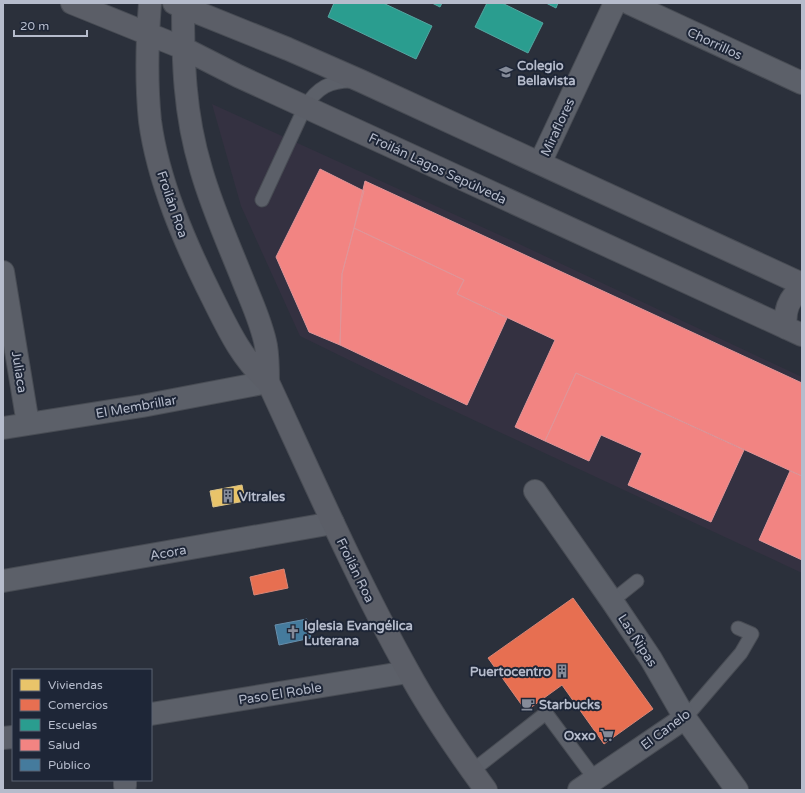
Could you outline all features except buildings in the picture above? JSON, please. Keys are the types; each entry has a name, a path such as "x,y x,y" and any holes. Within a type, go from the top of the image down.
{"street":[{"name":"Froilán Lagos Sepúlveda","path":"72,3 183,48 238,76 794,332"},
{"name":"Froilán Roa","path":"150,3 147,63 150,121 156,151 172,204 198,268 236,344 255,371 268,382 372,604 408,672 439,724 486,790"},
{"name":"Miraflores","path":"540,163 615,3"},
{"name":"Chorrillos","path":"628,3 802,83"},
{"name":"Froilán Roa","path":"180,4 187,108 195,146 201,169 220,224 259,321 266,345 268,382"},
{"path":"180,4 288,49 802,284"},
{"name":"Juliaca","path":"3,272 28,424"},
{"path":"794,332 785,313 792,298 802,289"},
{"name":"El Membrillar","path":"3,428 142,406 268,382"},
{"name":"Las Ñipas","path":"535,491 612,600 651,659 685,718 737,790"},
{"name":"Acora","path":"3,581 334,523"},
{"name":"Paso El Roble","path":"152,714 408,672"},
{"name":"El Canelo","path":"587,784 685,718"}],"lane":[{"path":"262,200 305,107 312,96 329,84 339,81 361,82"},
{"path":"612,600 637,582"},
{"name":"El Canelo","path":"685,718 741,653 752,634 738,628"},
{"path":"472,771 546,713 587,784"}],"shaded area":[{"path":"212,104 515,242 802,377 802,573 433,401 300,336 241,206"}],"place":[{"name":"Colegio Bellavista","path":"506,72"},
{"name":"Vitrales","path":"228,496"},
{"name":"Iglesia Evangélica Luterana","path":"293,632"},
{"name":"Puertocentro","path":"562,671"},
{"name":"Starbucks","path":"528,704"},
{"name":"Oxxo","path":"607,735"}]}
